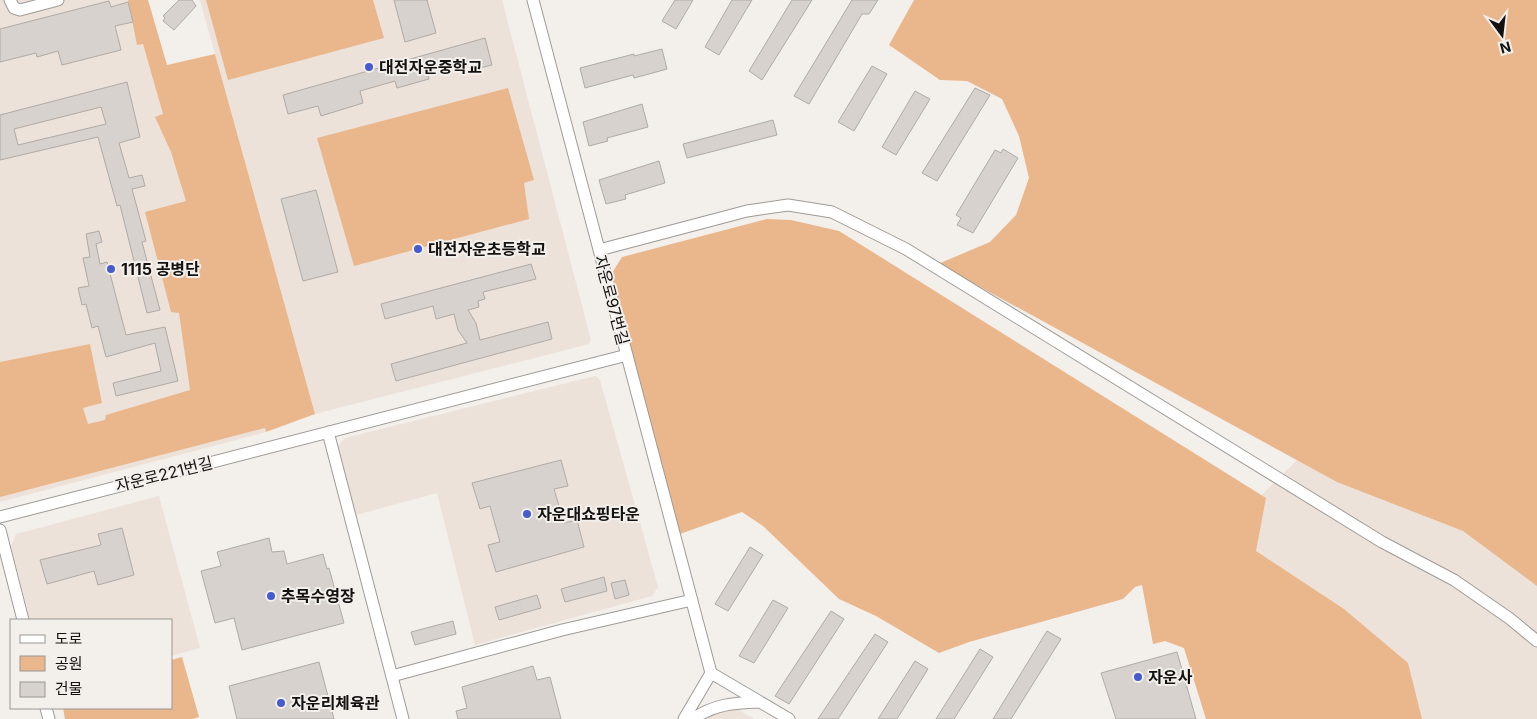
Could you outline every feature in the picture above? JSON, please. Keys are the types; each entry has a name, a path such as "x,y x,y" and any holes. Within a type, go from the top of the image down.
{"street":[{"path":"10,0 14,8 20,10 58,0"},
{"name":"자운로97번길","path":"533,0 711,673"},
{"path":"599,250 747,211 788,205 832,212 906,249 1382,542 1454,580 1509,618 1537,642"},
{"name":"자운로221번길","path":"0,517 627,355"},
{"path":"328,432 403,719"},
{"path":"0,530 23,619"},
{"path":"392,676 562,630 692,600"},
{"path":"684,719 711,673 788,719"},
{"path":"693,719 705,710 724,704 759,702"}],"shaded area":[{"name":"1115 공병단","path":"0,0 148,0 266,432 0,502"},
{"name":"대전자운초등학교","path":"200,0 502,0 591,340 589,344 315,414"},
{"path":"595,376 600,380 658,587 652,596 475,645 437,493 356,515 338,446 345,438"},
{"path":"1359,399 1537,498 1537,719 1328,719 1220,536"},
{"path":"159,496 200,648 172,656 172,619 30,619 11,546 16,534"},
{"path":"732,706 754,719 685,719"}],"green space":[{"path":"128,0 148,0 167,65 215,54 315,414 266,432 265,428 0,497 0,362 90,344 102,403 83,408 88,424 105,420 106,415 190,390 179,313 171,312 145,212 186,201 171,152 155,117 163,114 143,44 137,45"},
{"path":"206,0 373,0 384,38 228,80"},
{"path":"914,0 1537,0 1537,586 1463,531 1337,482 938,264 990,242 1016,215 1029,178 1019,136 1002,99 967,81 940,80 889,45"},
{"path":"508,88 534,180 524,183 529,219 354,266 317,138"},
{"path":"767,219 791,220 839,231 1266,498 1256,551 1344,609 1408,663 1422,719 1206,719 1184,648 1165,641 1153,644 1142,585 1135,587 1123,599 969,642 939,653 876,616 839,599 763,526 742,512 677,535 612,273 622,257"},
{"path":"182,657 199,717 192,719 65,719 63,709 172,709 172,660"}],"building":[{"path":"179,0 192,0 196,6 174,30 163,21 165,18 163,16"},
{"path":"394,0 427,0 436,33 405,42"},
{"path":"675,0 693,0 676,29 662,21"},
{"path":"732,0 752,0 719,55 705,47"},
{"path":"792,0 812,0 762,80 749,71"},
{"path":"852,0 878,0 869,14 862,14 809,104 794,96"},
{"path":"109,1 111,7 128,2 133,22 115,26 121,50 62,65 58,51 37,57 36,53 0,62 0,29"},
{"path":"485,38 492,65 475,69 473,60 427,72 429,79 397,88 395,81 360,91 363,103 321,116 318,106 288,114 283,95"},
{"path":"662,49 667,69 634,78 633,75 585,88 580,68"},
{"path":"872,66 887,74 854,131 838,122"},
{"path":"127,82 140,137 119,143 129,178 142,175 145,186 132,189 146,241 142,242 160,310 147,313 120,205 117,206 98,137 0,160 0,115","holes":["101,107 106,124 18,145 14,129"]},
{"path":"975,88 990,95 937,181 922,173"},
{"path":"915,91 930,99 896,155 882,147"},
{"path":"642,104 648,127 607,138 608,141 589,146 583,122"},
{"path":"773,120 777,135 687,158 683,144"},
{"path":"1003,149 1018,158 973,233 957,225 961,218 956,215 995,150 1001,153"},
{"path":"659,161 665,183 625,195 626,199 606,204 599,180"},
{"path":"316,190 338,272 303,281 281,199"},
{"path":"99,231 102,242 96,244 100,264 107,262 126,335 165,327 178,381 116,396 113,383 161,371 155,343 106,357 98,326 92,328 86,304 82,305 78,288 89,286 83,258 90,257 86,234"},
{"path":"531,264 536,279 483,292 485,299 478,301 479,307 468,310 476,323 480,340 548,322 552,339 396,381 391,364 467,343 458,330 454,314 436,319 433,306 385,319 381,304"},
{"name":"자운대쇼핑타운","path":"561,460 568,486 554,489 564,523 577,520 584,547 496,572 488,545 500,542 490,506 480,509 472,483"},
{"path":"122,528 134,575 98,585 94,571 47,584 40,560 101,545 98,534"},
{"path":"269,538 272,552 284,551 287,564 323,554 327,569 329,568 344,623 242,650 234,618 215,623 201,571 221,566 217,552"},
{"path":"750,547 763,555 728,611 715,604"},
{"path":"604,577 607,591 565,602 561,589"},
{"path":"625,580 629,595 615,599 611,583"},
{"path":"537,595 541,608 499,620 495,607"},
{"path":"773,600 788,608 754,663 739,656"},
{"path":"831,611 844,619 789,704 775,696"},
{"path":"453,621 456,634 415,645 411,632"},
{"path":"1047,631 1061,639 1011,719 993,719"},
{"path":"875,634 888,642 838,719 818,719"},
{"path":"980,649 993,657 954,719 936,719"},
{"path":"1177,652 1196,719 1116,719 1101,673"},
{"path":"915,661 928,669 897,719 878,719"},
{"name":"자운리체육관","path":"319,662 334,719 237,719 229,686"},
{"path":"533,666 537,680 550,677 561,719 458,719 456,711 467,708 462,687"}],"place":[{"name":"대전자운중학교","path":"369,67"},
{"name":"대전자운초등학교","path":"418,249"},
{"name":"1115 공병단","path":"111,269"},
{"name":"자운대쇼핑타운","path":"527,514"},
{"name":"추목수영장","path":"271,596"},
{"name":"자운사","path":"1138,677"},
{"name":"자운리체육관","path":"281,703"}]}
